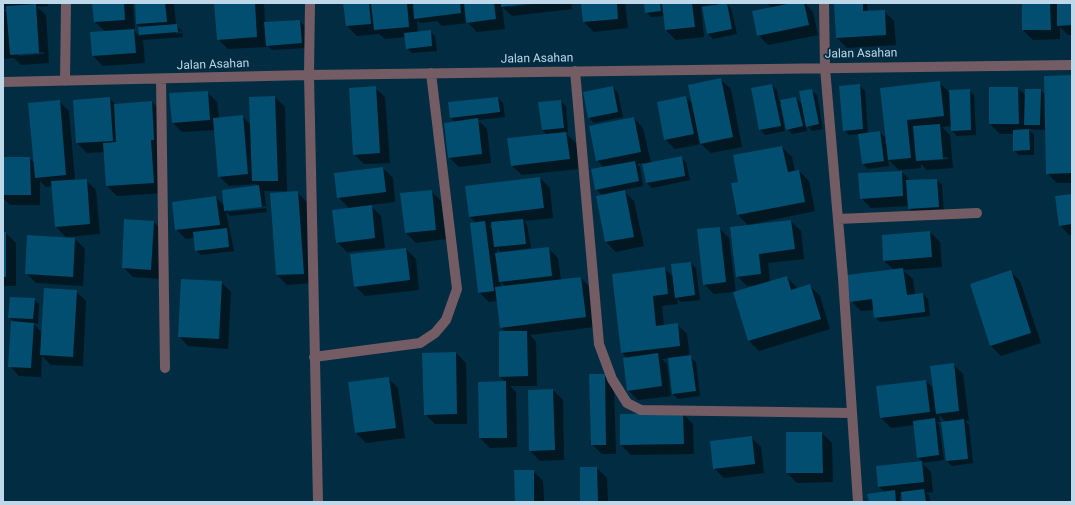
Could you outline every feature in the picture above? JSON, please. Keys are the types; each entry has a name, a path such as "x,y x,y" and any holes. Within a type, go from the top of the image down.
{"street":[{"path":"65,81 66,3"},
{"path":"310,3 309,75 318,502"},
{"path":"824,3 825,68 838,219 858,502"},
{"name":"Jalan Asahan","path":"3,82 431,73 1072,65"},
{"path":"575,71 599,344 612,379 627,403 641,410 852,413"},
{"path":"314,357 420,343 435,332 446,320 457,289 431,73"},
{"path":"161,79 165,368"},
{"path":"838,219 977,213"}],"building":[{"path":"92,3 124,3 125,20 94,22"},
{"path":"135,3 165,3 167,22 136,24"},
{"path":"214,3 255,3 257,37 217,40"},
{"path":"343,3 369,3 371,24 346,26"},
{"path":"371,3 407,3 409,27 374,30"},
{"path":"413,3 460,3 461,13 414,19"},
{"path":"464,3 494,3 496,19 466,23"},
{"path":"501,3 526,3 526,4 501,7"},
{"path":"581,3 617,3 618,19 583,22"},
{"path":"644,3 660,3 661,11 645,13"},
{"path":"662,3 692,3 695,27 665,30"},
{"path":"727,3 732,29 707,34 702,7"},
{"path":"792,3 804,3 809,25 757,36 752,11"},
{"path":"834,3 863,3 863,11 885,10 886,35 836,38"},
{"path":"1022,3 1050,3 1051,30 1022,30"},
{"path":"1057,3 1072,3 1072,25 1057,26"},
{"path":"36,4 39,53 10,55 6,6"},
{"path":"300,20 302,43 266,46 264,22"},
{"path":"177,24 178,32 139,35 138,27"},
{"path":"134,29 136,53 92,56 90,32"},
{"path":"431,30 432,46 406,49 404,33"},
{"path":"1072,75 1072,173 1046,174 1044,76"},
{"path":"721,78 733,137 700,144 688,85"},
{"path":"940,81 944,116 907,120 911,158 888,160 880,88"},
{"path":"772,84 781,126 759,130 751,88"},
{"path":"860,84 863,129 843,131 839,86"},
{"path":"376,86 380,153 353,155 349,88"},
{"path":"613,86 618,112 588,118 583,92"},
{"path":"989,87 1018,87 1019,124 989,124"},
{"path":"812,89 819,124 806,127 799,91"},
{"path":"970,89 971,130 951,131 949,90"},
{"path":"1025,89 1041,89 1040,125 1024,125"},
{"path":"208,91 210,120 172,123 169,93"},
{"path":"275,96 278,181 252,181 249,97"},
{"path":"686,96 694,134 664,140 657,102"},
{"path":"110,97 113,141 76,143 73,100"},
{"path":"498,97 500,112 450,118 448,102"},
{"path":"796,97 803,126 786,130 780,100"},
{"path":"60,100 66,175 35,178 28,103"},
{"path":"561,100 564,128 542,130 538,102"},
{"path":"152,101 154,140 151,140 154,183 106,186 103,143 116,142 114,104"},
{"path":"243,115 248,174 218,177 213,118"},
{"path":"634,117 641,152 596,161 589,126"},
{"path":"478,118 482,154 448,158 444,123"},
{"path":"940,124 943,159 916,161 913,126"},
{"path":"1029,129 1030,150 1013,151 1013,130"},
{"path":"880,131 884,161 862,164 858,134"},
{"path":"566,132 570,159 511,166 507,138"},
{"path":"782,146 788,172 799,170 805,202 737,215 731,183 738,182 733,155"},
{"path":"682,156 685,176 646,183 642,164"},
{"path":"3,157 30,157 31,195 3,195"},
{"path":"635,161 639,181 595,190 591,169"},
{"path":"383,167 386,192 337,198 334,173"},
{"path":"902,171 903,196 860,199 858,173"},
{"path":"540,177 544,208 469,217 465,186"},
{"path":"87,179 90,224 55,227 51,181"},
{"path":"937,179 939,207 908,209 906,180"},
{"path":"259,185 262,207 224,211 222,190"},
{"path":"432,190 436,230 405,233 400,193"},
{"path":"625,190 634,237 605,242 596,196"},
{"path":"298,191 304,274 276,275 270,193"},
{"path":"1072,194 1072,224 1059,226 1055,196"},
{"path":"216,196 220,225 175,230 172,202"},
{"path":"372,205 375,238 336,243 332,210"},
{"path":"124,219 154,221 151,270 122,268"},
{"path":"523,219 526,244 494,247 491,222"},
{"path":"791,220 795,249 759,254 761,274 736,277 730,227"},
{"path":"485,221 494,291 478,293 470,223"},
{"path":"720,227 726,282 703,285 697,229"},
{"path":"227,228 229,247 195,251 193,232"},
{"path":"930,231 932,257 883,261 882,235"},
{"path":"3,232 6,232 6,277 3,277"},
{"path":"27,235 75,238 73,277 25,274"},
{"path":"549,247 552,276 499,282 495,253"},
{"path":"406,248 410,280 354,287 350,254"},
{"path":"691,262 695,295 675,298 671,264"},
{"path":"665,267 668,294 653,296 656,326 678,323 680,346 621,353 612,274"},
{"path":"903,268 907,295 923,293 925,312 874,318 872,299 850,302 847,275"},
{"path":"1011,270 1031,333 990,346 970,284"},
{"path":"787,276 791,290 810,284 821,319 748,341 733,292"},
{"path":"581,277 586,317 500,328 495,287"},
{"path":"181,279 222,281 219,339 178,337"},
{"path":"44,288 77,290 73,357 40,355"},
{"path":"10,297 35,298 33,319 8,318"},
{"path":"11,321 34,323 31,368 8,367"},
{"path":"499,331 527,331 528,376 499,377"},
{"path":"456,352 457,414 424,415 422,353"},
{"path":"658,353 662,386 627,391 623,358"},
{"path":"691,355 696,391 672,394 668,358"},
{"path":"954,363 959,411 936,414 930,366"},
{"path":"589,374 605,374 606,445 591,445"},
{"path":"389,377 396,428 355,433 348,382"},
{"path":"926,380 930,412 880,418 876,386"},
{"path":"506,381 507,438 479,438 478,382"},
{"path":"553,389 555,450 529,451 528,390"},
{"path":"683,413 684,444 620,445 620,414"},
{"path":"935,418 939,455 917,458 913,421"},
{"path":"964,419 968,459 946,461 941,422"},
{"path":"786,432 822,432 823,473 786,473"},
{"path":"752,436 755,464 713,469 710,441"},
{"path":"922,461 924,482 878,487 876,466"},
{"path":"580,467 597,467 598,502 580,502"},
{"path":"514,470 534,470 534,502 515,502"},
{"path":"924,489 926,502 902,502 901,492"},
{"path":"895,490 896,502 869,502 867,494"}]}
